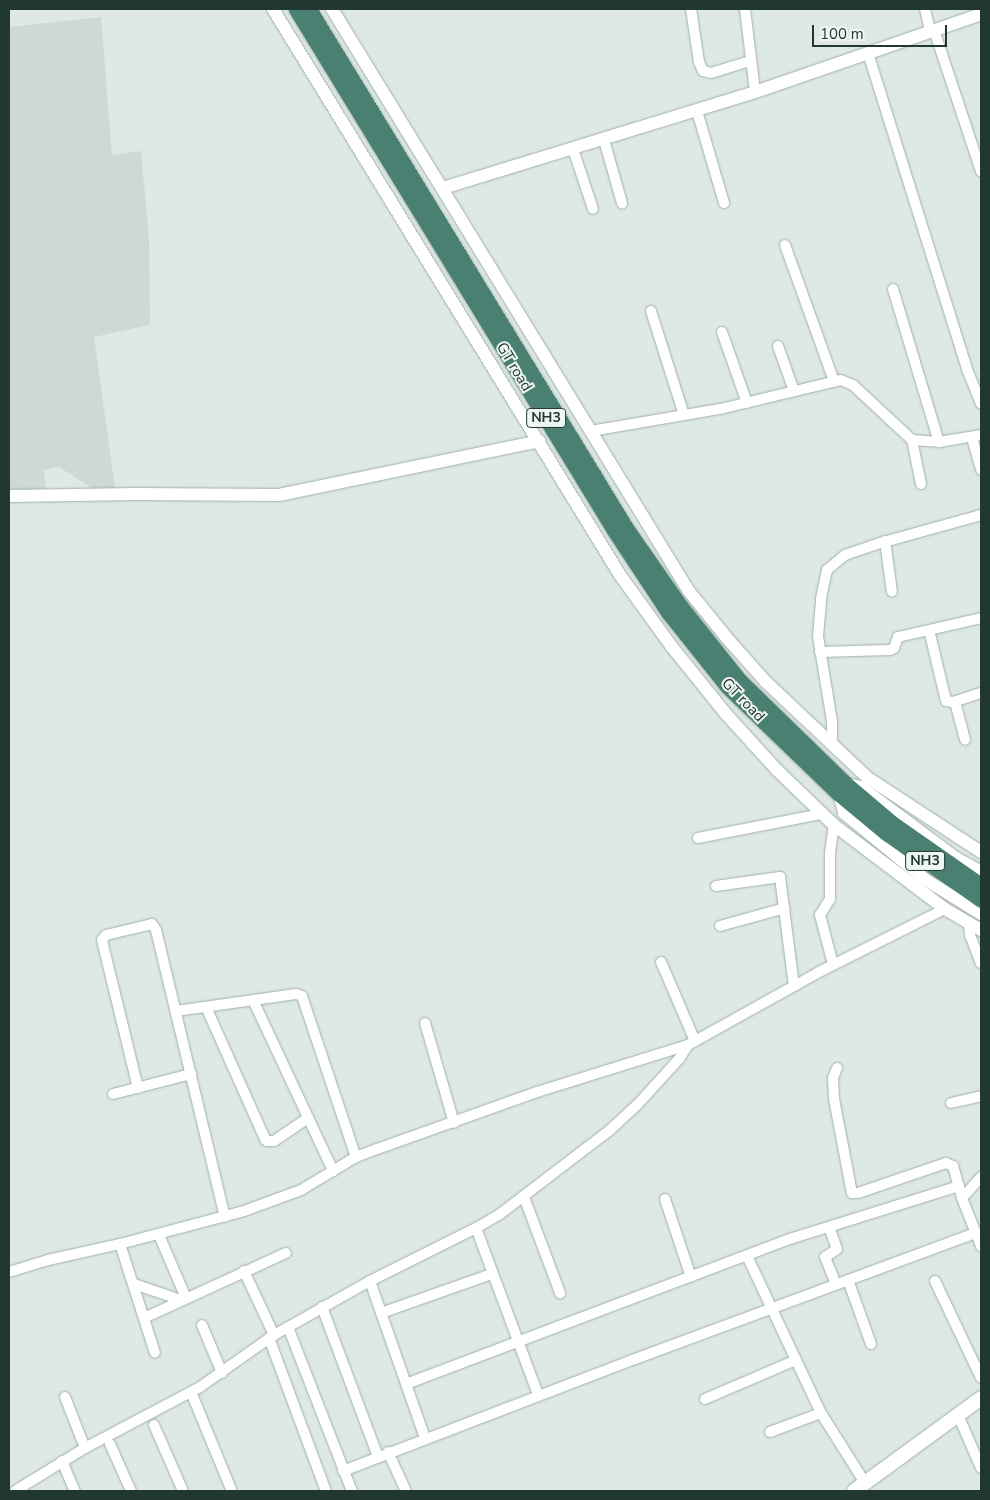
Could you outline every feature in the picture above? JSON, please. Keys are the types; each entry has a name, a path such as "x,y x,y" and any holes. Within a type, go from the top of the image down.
{"highway":[{"name":"GT road","path":"296,9 614,530 668,612 727,686 842,789"},
{"name":"GT road","path":"309,9 621,519 681,607 739,680 842,789"},
{"name":"NH3","path":"842,789 981,885"},
{"name":"NH3","path":"842,789 886,833 981,900"}],"main road":[{"path":"859,1488 981,1398"}],"street":[{"path":"273,9 620,575 672,647 733,721 777,770 834,825 945,909 981,930"},
{"path":"332,9 688,590 766,682 868,778 981,852"},
{"path":"691,9 698,62 703,71 711,73 750,61"},
{"path":"745,9 755,92"},
{"path":"925,9 981,171"},
{"path":"443,188 697,111 981,14"},
{"path":"868,53 964,360 981,403"},
{"path":"697,111 724,203"},
{"path":"604,140 622,203"},
{"path":"573,149 593,208"},
{"path":"785,245 834,381"},
{"path":"893,288 939,442"},
{"path":"651,311 684,415"},
{"path":"722,332 747,402"},
{"path":"778,346 794,391"},
{"path":"591,431 684,415 841,380 853,385 912,440 920,484"},
{"path":"912,440 939,442 977,436 981,470"},
{"path":"9,496 279,495 538,441"},
{"path":"832,744 832,721 820,652 818,620 827,570 845,555 885,541 981,515"},
{"path":"885,541 892,592"},
{"path":"820,652 890,650 894,648 898,637 981,618"},
{"path":"929,630 944,698 949,703 981,693"},
{"path":"955,702 965,740"},
{"path":"981,872 956,858 861,787 842,789 844,813 926,880 981,914"},
{"path":"698,838 822,814"},
{"path":"833,964 820,915 830,899 830,853 834,825"},
{"path":"716,886 780,876 794,986"},
{"path":"720,926 785,908"},
{"path":"9,1272 48,1260 159,1235 225,1217 285,1196 334,1171 356,1157 396,1141 454,1123 537,1092 691,1043 833,964 945,909"},
{"path":"969,922 970,935 981,963"},
{"path":"138,1088 102,945 103,937 148,925 154,926 225,1217"},
{"path":"661,962 691,1043"},
{"path":"176,1011 296,994 302,996 356,1157"},
{"path":"254,1000 334,1171"},
{"path":"206,1007 265,1139 267,1141 274,1141 308,1118"},
{"path":"425,1023 454,1123"},
{"path":"15,1491 85,1448 191,1392 222,1373 271,1336 370,1281 476,1228 524,1197 610,1130 638,1104 691,1043"},
{"path":"837,1068 833,1078 834,1100 852,1193 858,1193 946,1163 953,1166 974,1233 981,1246"},
{"path":"113,1094 191,1074"},
{"path":"951,1103 981,1096"},
{"path":"962,1198 981,1177"},
{"path":"406,1384 517,1340 747,1256 829,1227 959,1186"},
{"path":"524,1197 560,1293"},
{"path":"665,1199 691,1277"},
{"path":"829,1227 837,1249 825,1257 836,1284"},
{"path":"476,1228 538,1395"},
{"path":"344,1471 388,1452 538,1395 974,1233"},
{"path":"159,1235 183,1299"},
{"path":"120,1244 155,1353"},
{"path":"144,1318 286,1252"},
{"path":"747,1256 821,1414 859,1488"},
{"path":"244,1271 271,1336 326,1491"},
{"path":"381,1313 492,1274"},
{"path":"848,1280 871,1344"},
{"path":"935,1280 981,1378"},
{"path":"370,1281 426,1438"},
{"path":"134,1284 183,1299"},
{"path":"322,1308 378,1456"},
{"path":"202,1325 222,1373"},
{"path":"288,1327 352,1491"},
{"path":"706,1399 796,1360"},
{"path":"191,1392 230,1489"},
{"path":"65,1397 85,1448"},
{"path":"770,1432 821,1414"},
{"path":"958,1415 981,1468"},
{"path":"154,1425 183,1491"},
{"path":"110,1444 131,1491"},
{"path":"388,1452 406,1491"},
{"path":"62,1461 75,1491"}],"shaded area":[{"path":"101,17 112,155 141,151 149,239 150,325 94,337 115,488 93,489 59,467 44,470 46,490 9,490 9,23 10,27"}]}
